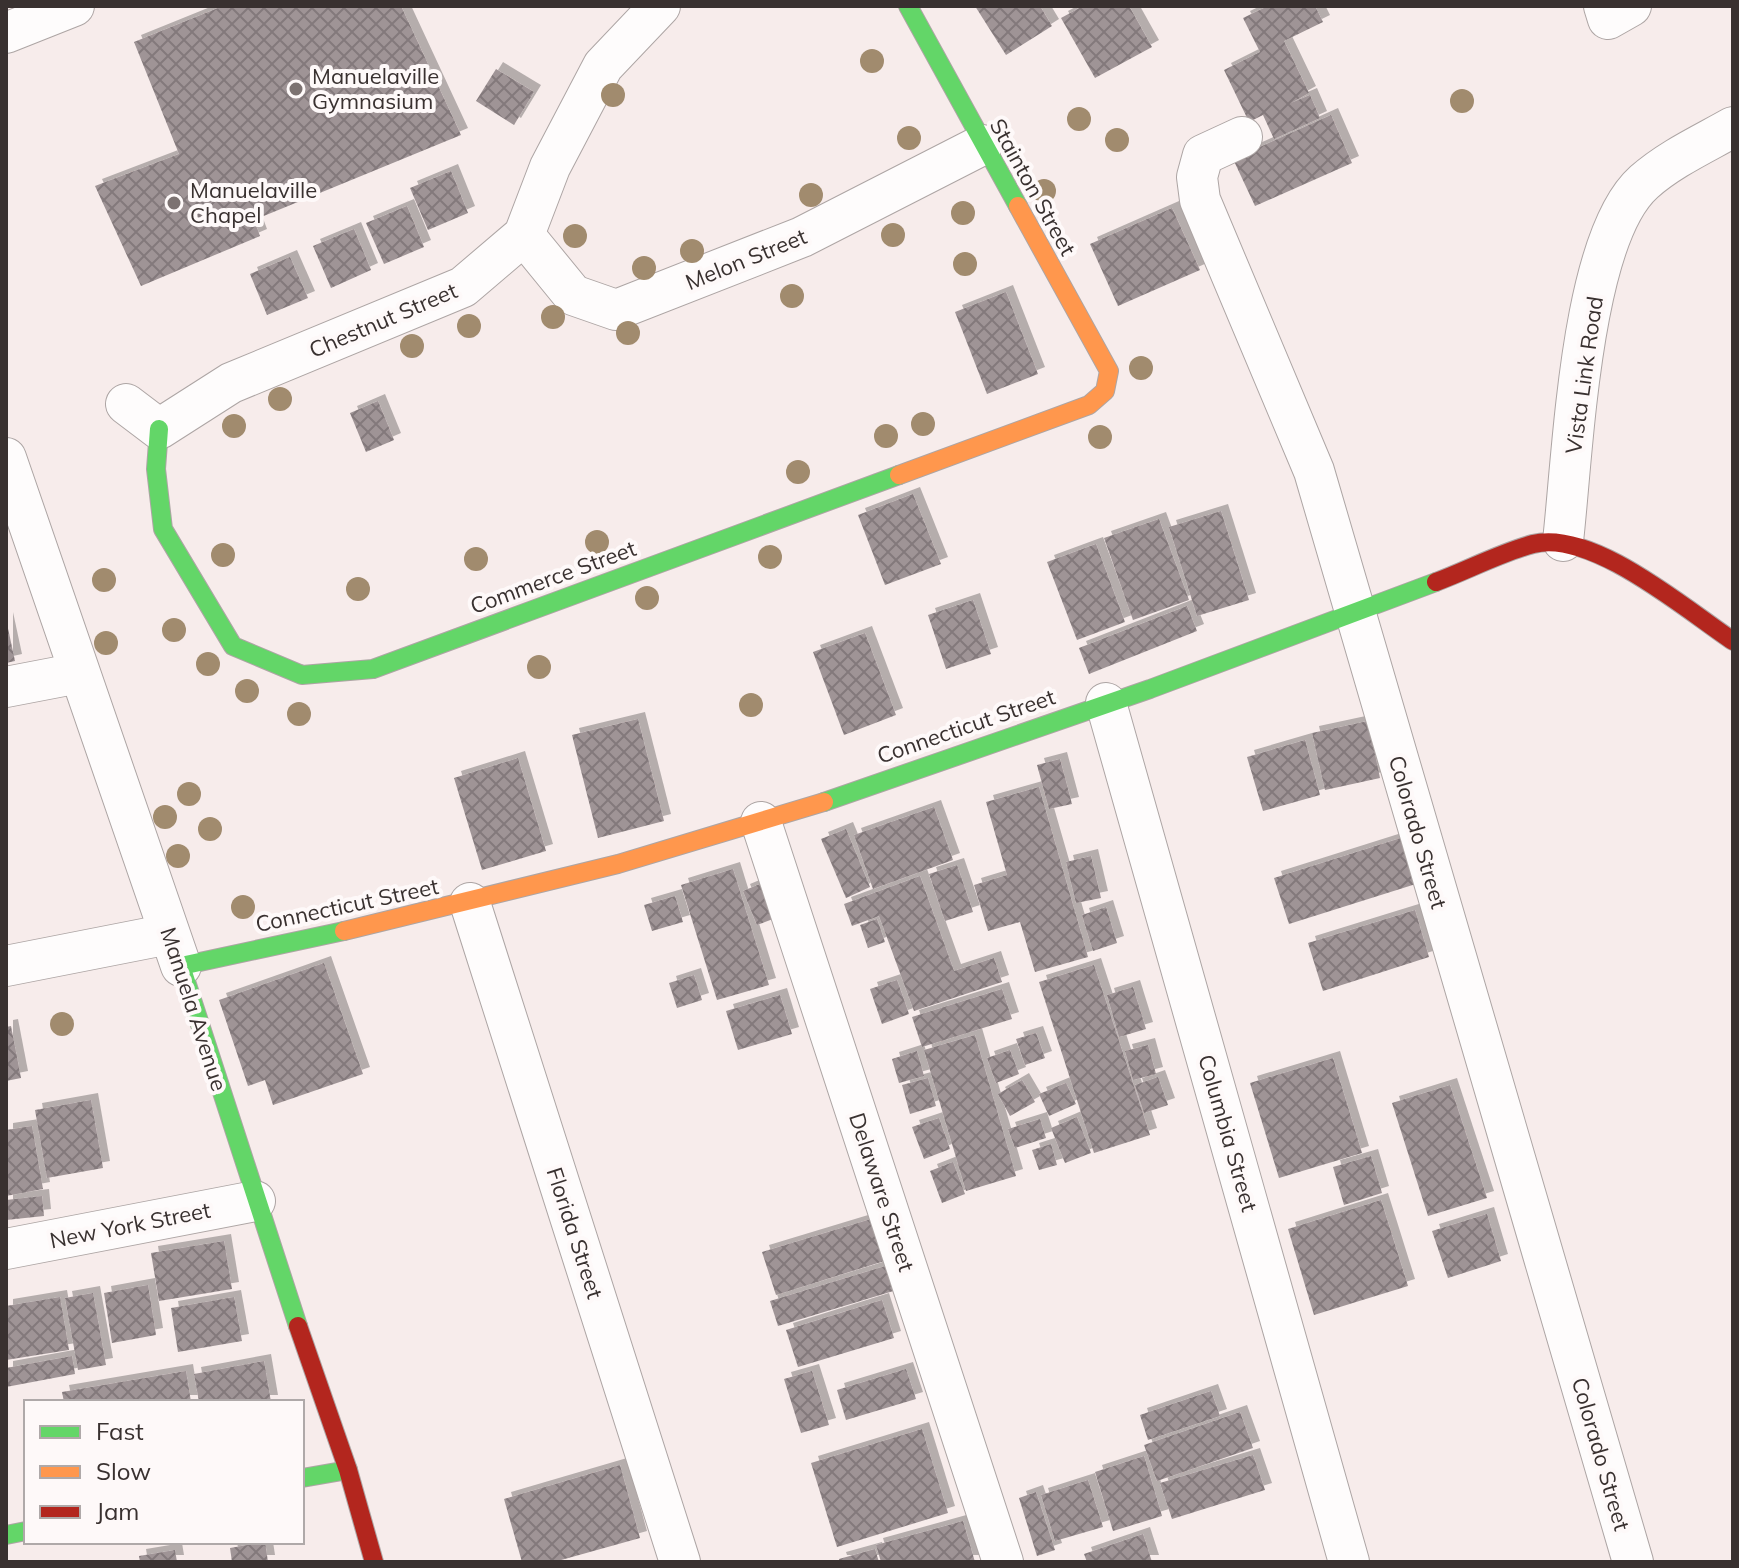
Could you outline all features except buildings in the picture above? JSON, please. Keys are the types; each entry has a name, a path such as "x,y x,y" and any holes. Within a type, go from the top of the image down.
{"street":[{"path":"6,33 74,6"},
{"name":"Chestnut Street","path":"159,429 231,383 463,287 524,235 550,167 603,66 660,6"},
{"name":"Stainton Street","path":"908,6 1109,371 1105,391"},
{"name":"Vista Link Road","path":"1563,541 1586,323 1604,257 1625,208 1643,183 1733,127"},
{"name":"Colorado Street","path":"1242,137 1203,155 1197,177 1200,200 1314,471 1633,1562"},
{"name":"Melon Street","path":"524,235 573,295 616,310 802,237 982,145"},
{"name":"Commerce Street","path":"159,429 156,469 163,529 233,646 302,675 373,669 1089,405 1105,391"},
{"path":"126,404 159,429"},
{"name":"Manuela Avenue","path":"6,458 175,950 255,1201 348,1470 374,1562"},
{"name":"Connecticut Street","path":"175,950 470,903 761,822 1354,615 1534,544 1563,541 1604,555 1733,641"},
{"path":"6,687 79,673"},
{"name":"Columbia Street","path":"1106,703 1349,1562"},
{"name":"Delaware Street","path":"761,822 1003,1562"},
{"name":"Florida Street","path":"470,903 680,1562"},
{"path":"6,966 175,950"},
{"name":"New York Street","path":"6,1249 255,1201"},
{"path":"304,1478 348,1470"}],"traffic: fast":[{"path":"908,6 1018,206"},
{"path":"159,429 156,469 163,529 233,646 302,675 373,669 899,475"},
{"path":"824,802 1150,689 1436,582"},
{"path":"298,1326 181,966 344,931"},
{"path":"304,1478 348,1470"},
{"path":"6,1535 24,1531"}],"traffic: slow":[{"path":"899,475 1089,405 1105,391 1109,371 1018,206"},
{"path":"344,931 618,864 824,802"}],"traffic: jam":[{"path":"1436,582 1533,544 1557,543 1582,548 1637,575 1733,641"},
{"path":"298,1326 348,1470 374,1562"}],"place":[{"name":"Manuelaville Gymnasium","path":"296,89"},
{"name":"Manuelaville Chapel","path":"174,203"}]}
